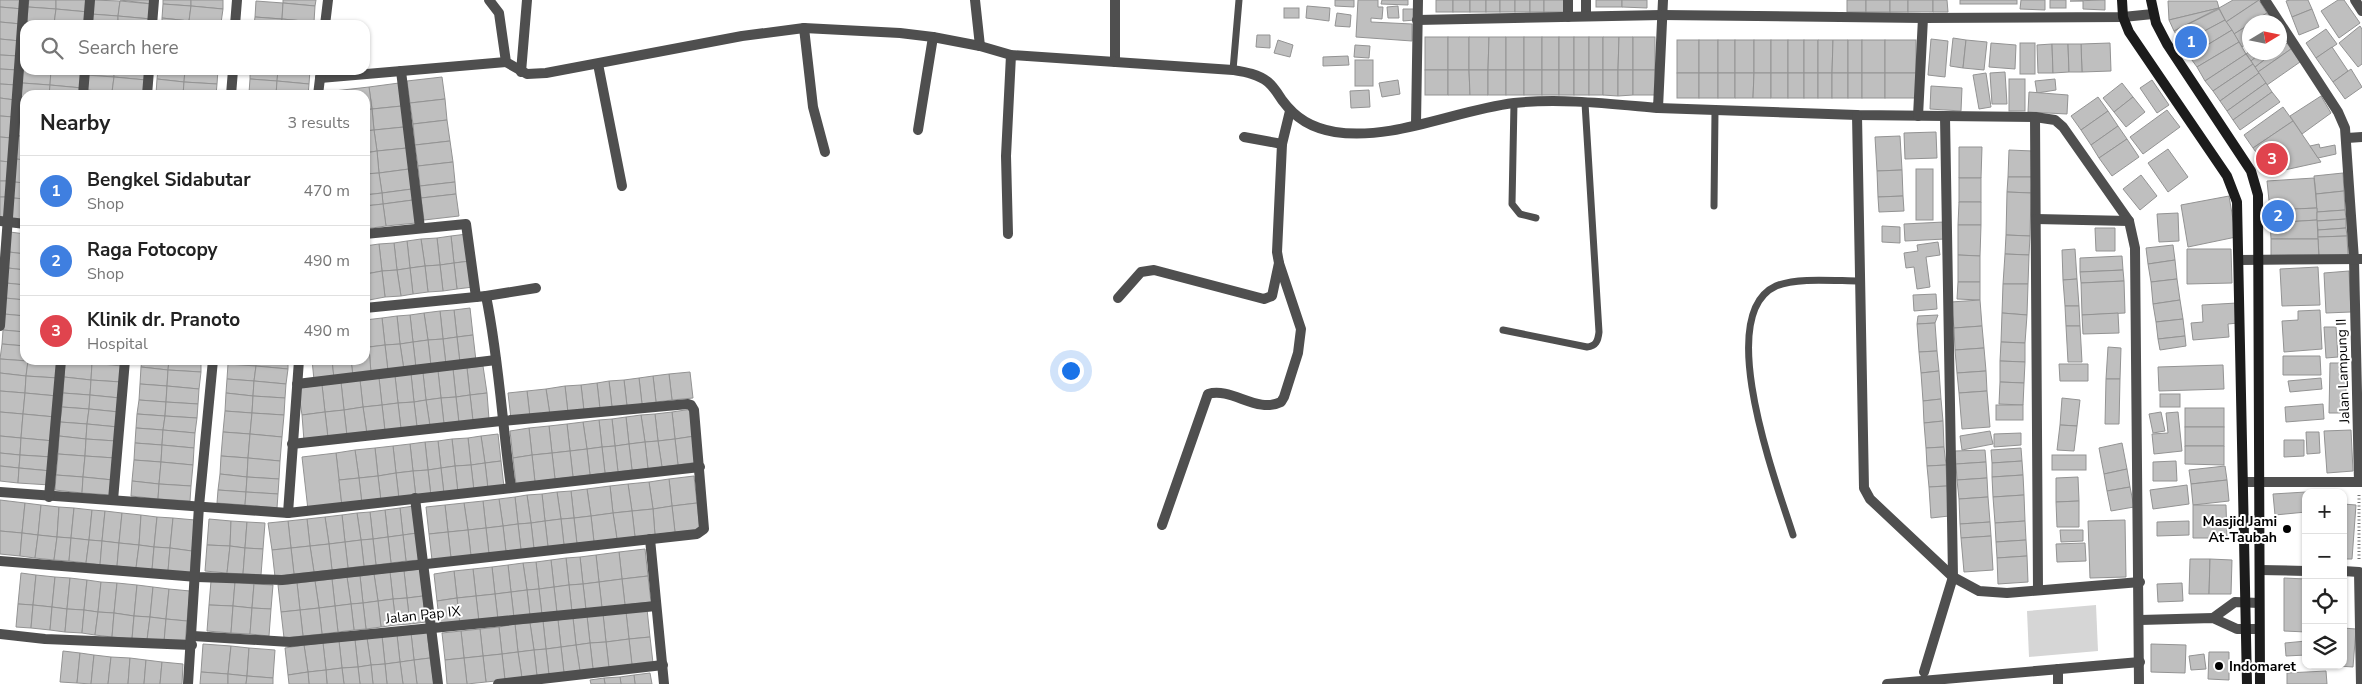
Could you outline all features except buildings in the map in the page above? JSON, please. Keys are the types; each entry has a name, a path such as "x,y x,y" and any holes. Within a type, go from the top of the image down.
{"main road":[{"path":"2122,0 2123,17 2134,40 2232,184 2238,211 2247,684"},
{"path":"2151,0 2153,14 2167,44 2251,171 2258,195 2260,684"}],"street":[{"path":"22,20 24,0"},
{"path":"88,20 90,0"},
{"path":"152,20 154,0"},
{"path":"235,20 237,0"},
{"path":"326,20 328,0"},
{"path":"489,0 499,13 506,62"},
{"path":"521,72 526,0"},
{"path":"975,0 980,46"},
{"path":"1114,0 1115,62"},
{"path":"1416,124 1418,0"},
{"path":"1568,0 1568,17"},
{"path":"1586,0 1586,16"},
{"path":"1658,108 1662,0"},
{"name":"Jalan Lampung II","path":"2266,0 2342,119 2346,138 2358,260 2361,482"},
{"path":"2355,0 2362,11"},
{"path":"1417,20 1662,15 1922,18 2123,17 2153,14"},
{"path":"1918,116 1922,18"},
{"path":"804,28 813,107 825,152"},
{"path":"370,72 506,62 521,72 537,75 742,36 804,28 900,33 933,37 980,46 1010,56 1233,70 1251,74 1269,83 1290,111 1309,125 1336,132 1373,132 1514,104 1585,102 1715,111 2035,117 2055,120 2063,126 2129,221 2135,248 2140,582 2139,684"},
{"path":"918,130 933,37"},
{"path":"0,326 4,222 20,44"},
{"path":"1008,234 1006,156 1010,56"},
{"path":"598,64 622,186"},
{"path":"401,71 420,228"},
{"path":"83,90 85,75"},
{"path":"147,90 149,75"},
{"path":"231,90 233,75"},
{"path":"318,90 320,75"},
{"path":"1162,525 1208,394 1219,393 1268,406 1281,402 1298,353 1300,329 1277,252 1282,144 1290,111"},
{"path":"1857,115 1864,488 1874,504 1953,576 1979,591 1993,594 2140,582"},
{"path":"1923,679 1936,626 1953,576 1945,116"},
{"path":"2035,117 2038,590"},
{"path":"1244,137 1282,144"},
{"path":"2346,138 2362,137"},
{"path":"2036,219 2129,221"},
{"path":"4,222 20,224"},
{"path":"370,233 467,225 496,360 501,421 511,487"},
{"path":"2240,260 2358,260"},
{"path":"1118,298 1141,272 1154,270 1267,299 1274,292 1279,263"},
{"path":"370,308 481,297 536,288"},
{"path":"297,384 496,360"},
{"path":"49,496 61,365"},
{"path":"113,500 125,365"},
{"path":"188,684 197,577 199,506 213,365"},
{"path":"288,513 299,365"},
{"path":"0,561 197,577 282,580 697,534 703,531 700,467 694,410 691,404 501,421 292,444"},
{"path":"0,492 288,513 700,467"},
{"path":"2244,482 2361,482"},
{"path":"414,498 424,563 438,684"},
{"path":"650,539 664,684"},
{"path":"2260,570 2302,571"},
{"path":"2347,572 2360,572 2361,684"},
{"path":"2213,618 2230,604 2260,603"},
{"name":"Jalan Pap IX","path":"0,634 45,639 290,642 656,606"},
{"path":"2140,620 2213,618 2232,628 2259,629"},
{"path":"1887,684 1923,679 1990,680 2058,669 2140,662"},
{"path":"498,684 663,665"},
{"path":"2058,669 2058,684"}],"lane":[{"path":"1233,70 1239,0"},
{"path":"1503,330 1587,347 1593,346 1598,340 1585,102"},
{"path":"1514,104 1512,204 1517,212 1536,218"},
{"path":"1714,206 1715,111"},
{"path":"1793,534 1768,456 1754,402 1749,360 1749,324 1767,292 1776,287 1801,282 1860,281"}],"path":[{"path":"2360,572 2361,482"}],"shaded area":[{"path":"2096,605 2098,651 2029,657 2027,611"}],"place":[{"name":"Bengkel Sidabutar","path":"2191,42"},
{"name":"Klinik dr. Pranoto","path":"2272,159"},
{"name":"Raga Fotocopy","path":"2278,216"},
{"name":"Masjid Jami At-Taubah","path":"2287,529"},
{"name":"Indomaret","path":"2219,666"}]}
